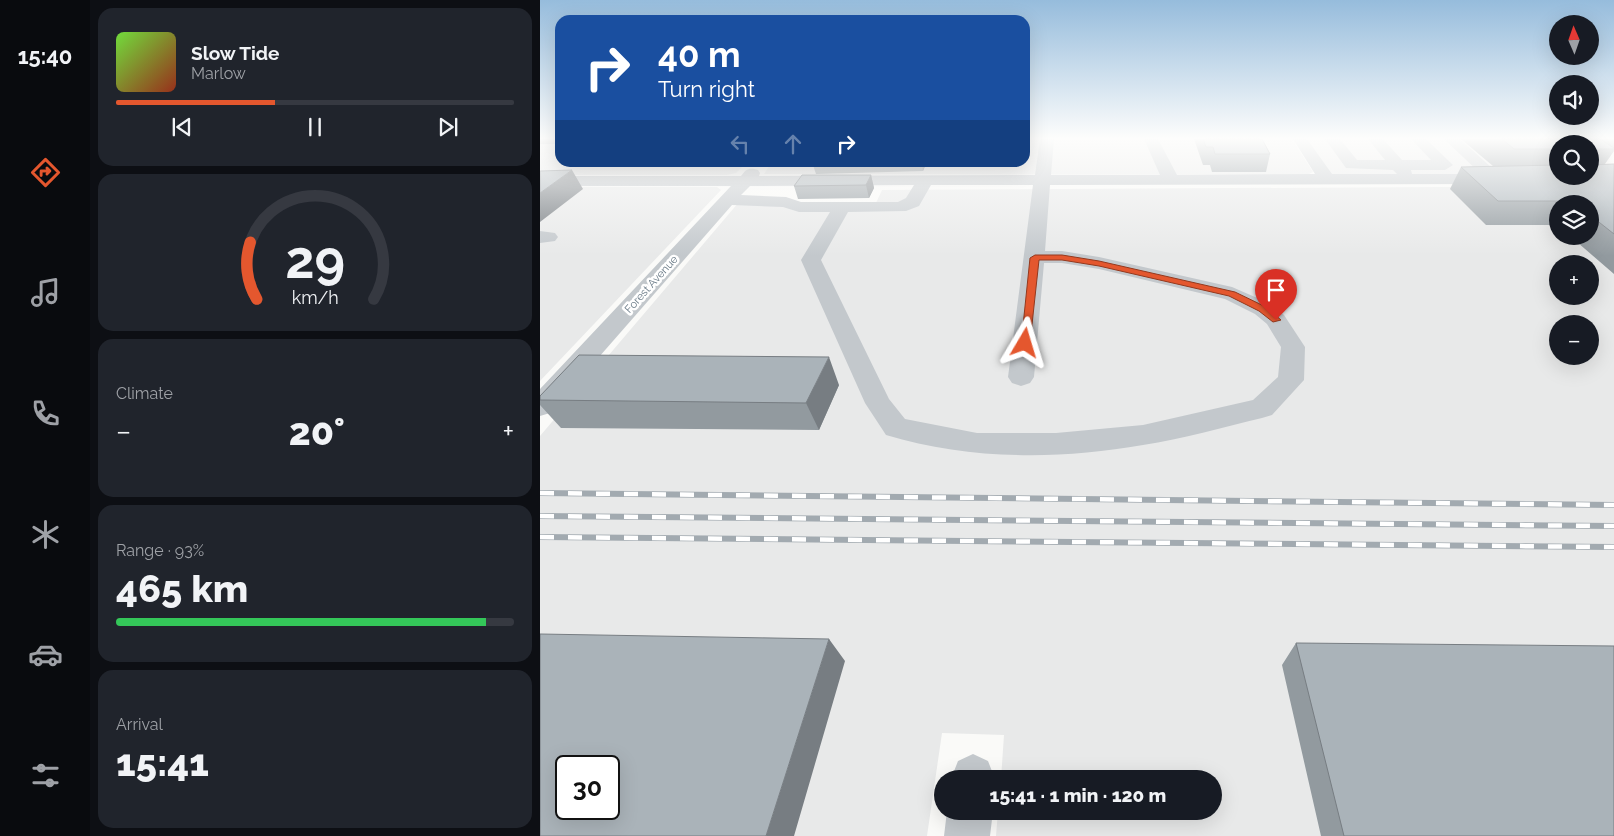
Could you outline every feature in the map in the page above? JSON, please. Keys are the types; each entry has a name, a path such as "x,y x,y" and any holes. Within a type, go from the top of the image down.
{"street":[{"name":"Forest Avenue","path":"540,406 748,178"},
{"path":"540,181 1515,179"},
{"path":"727,200 786,202 799,206 908,206 925,180"},
{"path":"1021,377 1044,180"},
{"path":"842,207 811,260 878,403 896,428 977,444 1056,444 1143,434 1262,408 1291,380 1293,347 1276,320 1263,309 1232,294 1099,263 1062,257 1035,258"},
{"path":"967,836 969,820"}],"shaded area":[{"path":"1614,186 1614,836 996,836 997,820 1222,820 1222,770 1002,770 1004,735 942,733 937,770 934,770 934,788 927,836 540,836 540,436 739,202 876,203 882,190"},
{"path":"540,187 717,187 721,190 540,381"}],"building":[{"path":"540,178 561,178 540,193"},
{"path":"800,178 869,178 866,185 794,186"},
{"path":"1473,178 1549,178 1549,185 1599,185 1599,178 1614,178 1614,234 1599,222 1599,195 1549,195 1549,201 1498,201"},
{"path":"579,355 829,357 806,403 540,400 540,396"},
{"path":"540,634 829,639 766,836 540,836"},
{"path":"1296,643 1614,646 1614,836 1344,836"}],"railway":[{"path":"540,493 1614,505"},
{"path":"540,516 1614,526"},
{"path":"540,537 1614,547"}],"route":[{"path":"1025,343 1035,258 1062,257 1099,263 1232,294 1263,309 1276,320"}]}
